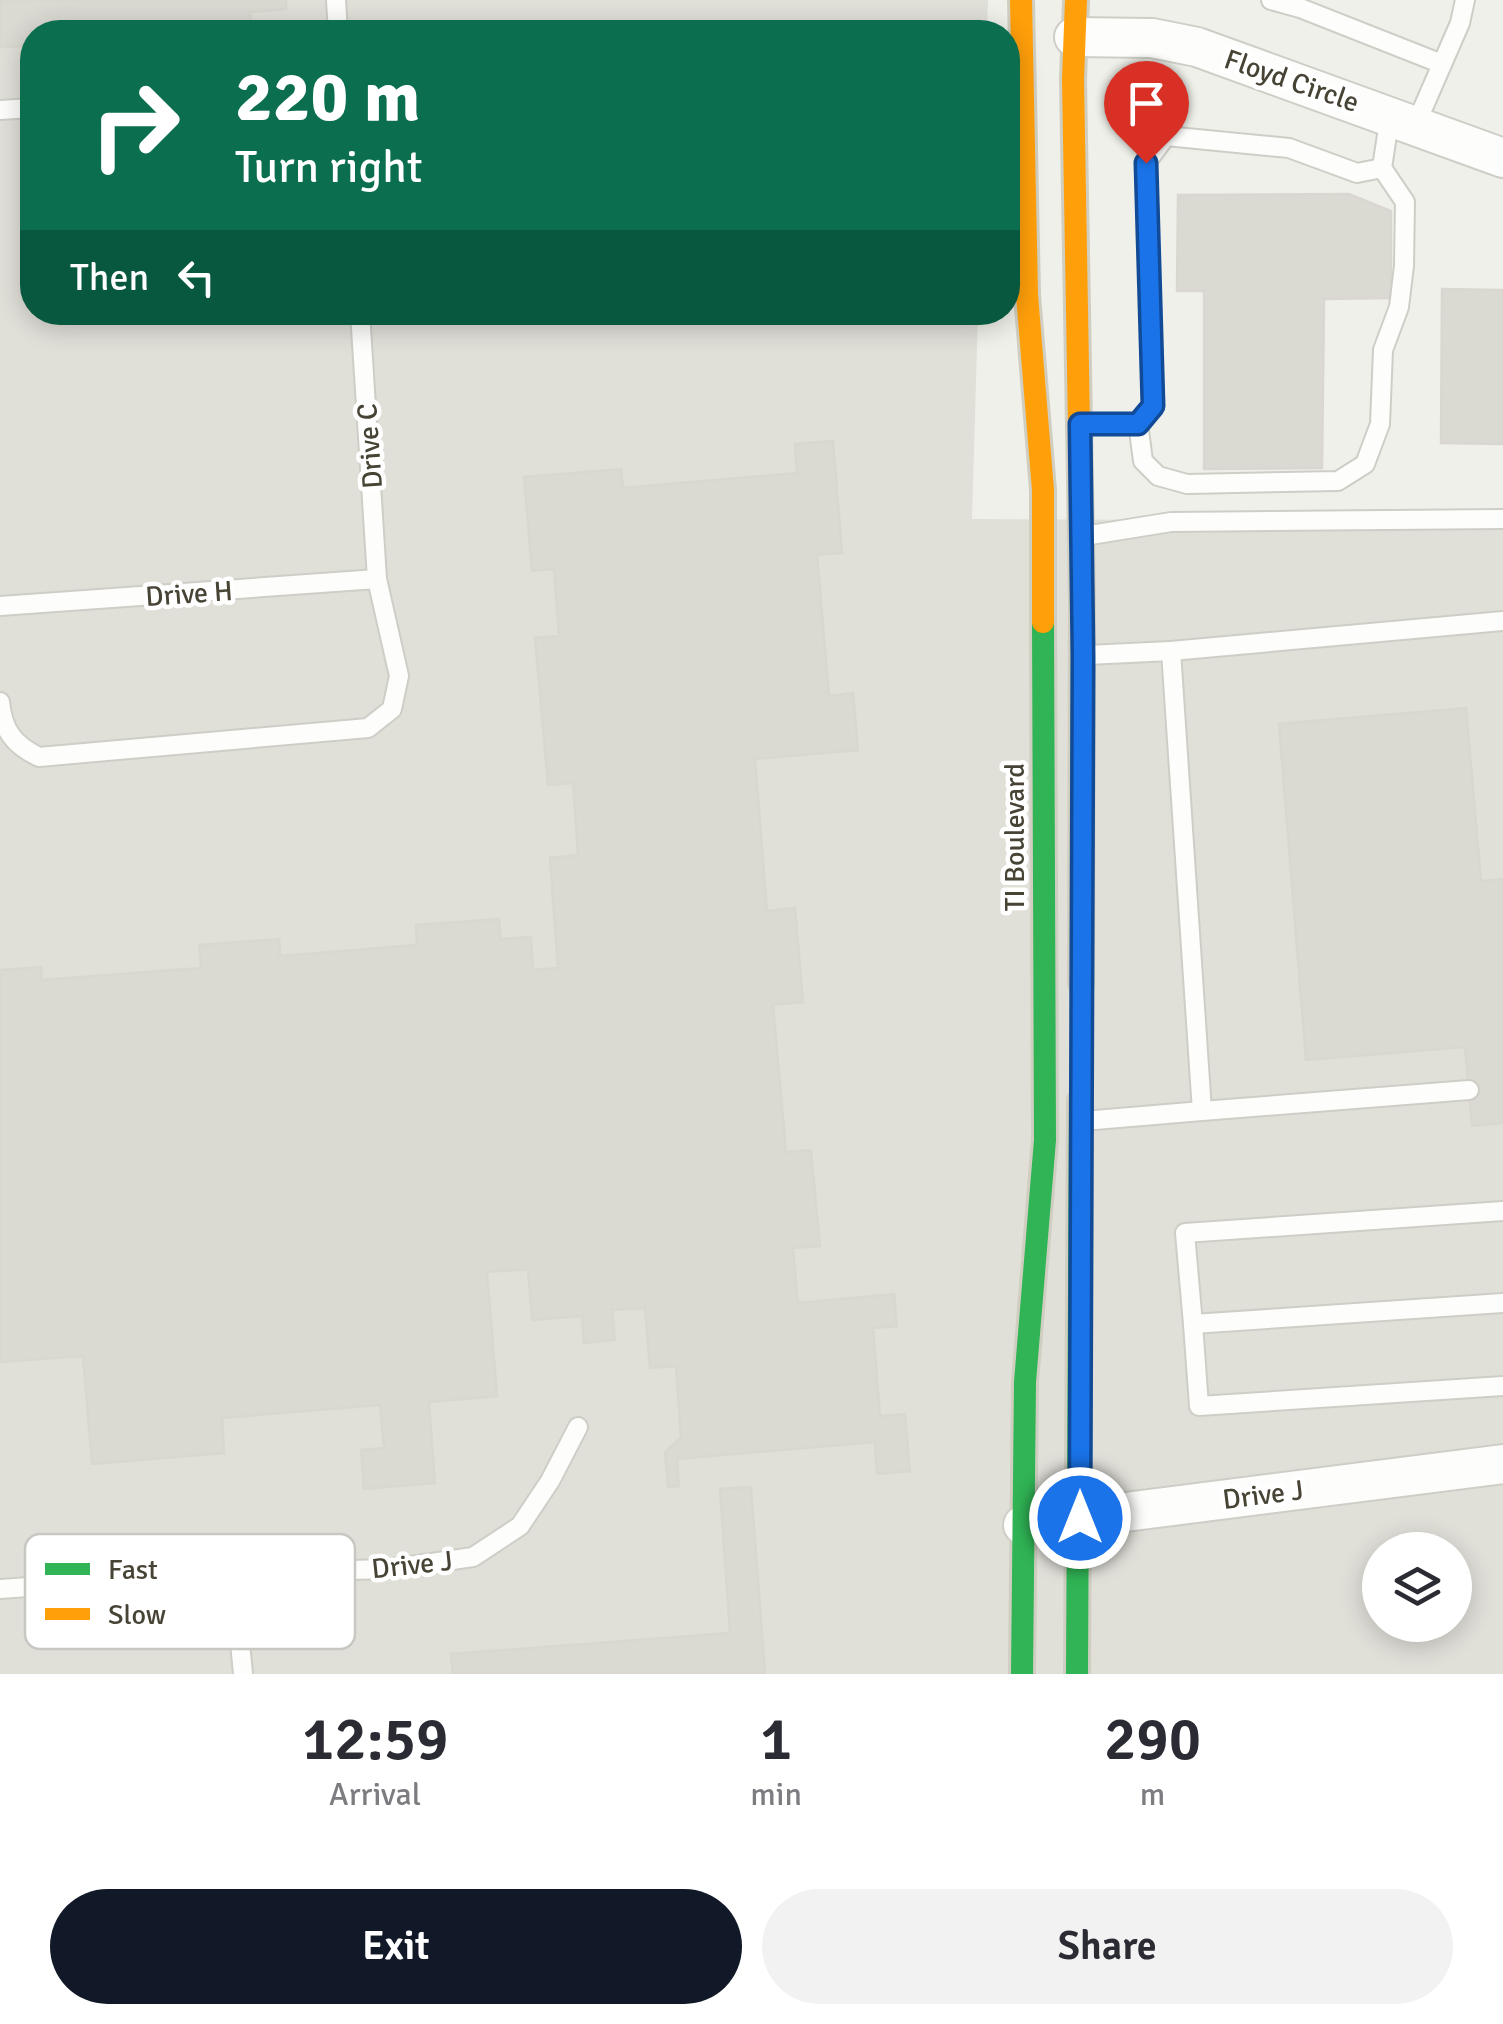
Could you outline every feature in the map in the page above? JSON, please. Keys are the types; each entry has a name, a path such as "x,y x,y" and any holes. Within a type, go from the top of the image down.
{"street":[{"name":"TI Boulevard","path":"1022,0 1046,31 1073,228 1082,537 1081,1005"},
{"name":"TI Boulevard","path":"1022,1674 1024,1382 1045,1140 1044,538 1039,409 1026,277 1046,31"},
{"name":"Floyd Circle","path":"1046,31 1152,38 1197,47 1503,158"},
{"path":"1077,1674 1080,1083"},
{"name":"Drive J","path":"1023,1524 1503,1464"}],"lane":[{"path":"1271,0 1442,64"},
{"path":"1382,168 1403,119 1442,64 1460,23 1465,0"},
{"path":"1166,136 1289,148 1357,173 1382,168 1405,202 1404,266 1399,307 1383,350 1380,424 1364,464 1338,481 1186,484 1158,476 1142,461 1138,424 1153,406 1146,163 1166,136"},
{"name":"Drive C","path":"0,702 2,722 18,747 40,757 368,728 392,709 398,676 377,579 361,325"},
{"path":"1080,424 1138,424"},
{"path":"1044,538 1082,537 1171,522 1503,519"},
{"name":"Drive H","path":"0,606 377,579"},
{"path":"1083,656 1503,621"},
{"path":"1172,650 1202,1111"},
{"path":"1080,1122 1469,1090"},
{"path":"1503,1211 1185,1233 1200,1406 1503,1386"},
{"path":"1193,1324 1503,1302"},
{"name":"Drive J","path":"355,1570 473,1557 520,1526 550,1481 578,1427"},
{"name":"Drive J","path":"0,1589 25,1587"},
{"path":"240,1649 242,1674"}],"shaded area":[{"path":"0,0 988,0 987,20 20,20 20,325 978,325 972,519 1503,521 1503,1674 0,1674"}],"building":[{"path":"0,0 286,0 286,9 250,12 250,20 20,20 20,46 0,47"},
{"path":"1349,194 1391,211 1391,298 1324,299 1322,468 1204,469 1204,291 1177,291 1178,195"},
{"path":"1442,289 1503,290 1503,444 1441,443"},
{"path":"833,441 842,553 817,555 829,696 853,693 858,750 755,759 767,911 795,908 803,1002 773,1005 786,1152 811,1150 820,1246 793,1248 798,1303 894,1294 897,1326 873,1328 880,1416 905,1414 910,1471 877,1474 875,1442 677,1459 679,1486 668,1487 665,1452 681,1438 676,1366 650,1368 645,1308 612,1310 615,1340 584,1343 582,1316 532,1320 528,1269 487,1272 497,1396 429,1402 435,1483 364,1489 361,1450 384,1448 380,1405 222,1418 224,1453 92,1464 83,1356 0,1362 0,970 41,967 42,980 201,968 199,945 279,939 280,956 417,945 416,925 499,919 501,939 531,937 533,970 558,968 550,858 578,855 573,783 548,785 535,638 559,636 554,569 532,571 524,477 621,469 623,488 797,473 795,444"},
{"path":"1466,708 1481,881 1503,879 1503,1123 1472,1126 1465,1047 1306,1060 1279,724"},
{"path":"751,1487 765,1674 453,1674 451,1654 730,1633 720,1489"}],"traffic: fast":[{"path":"1081,983 1082,599"},
{"path":"1022,1674 1025,1382 1045,1140 1043,622"},
{"path":"1077,1674 1080,1101"}],"traffic: slow":[{"path":"1021,0 1027,295 1043,490 1043,622"},
{"path":"1076,0 1073,79 1082,599"}],"route":[{"path":"1080,1518 1080,424 1138,424 1153,406 1146,163"}]}
